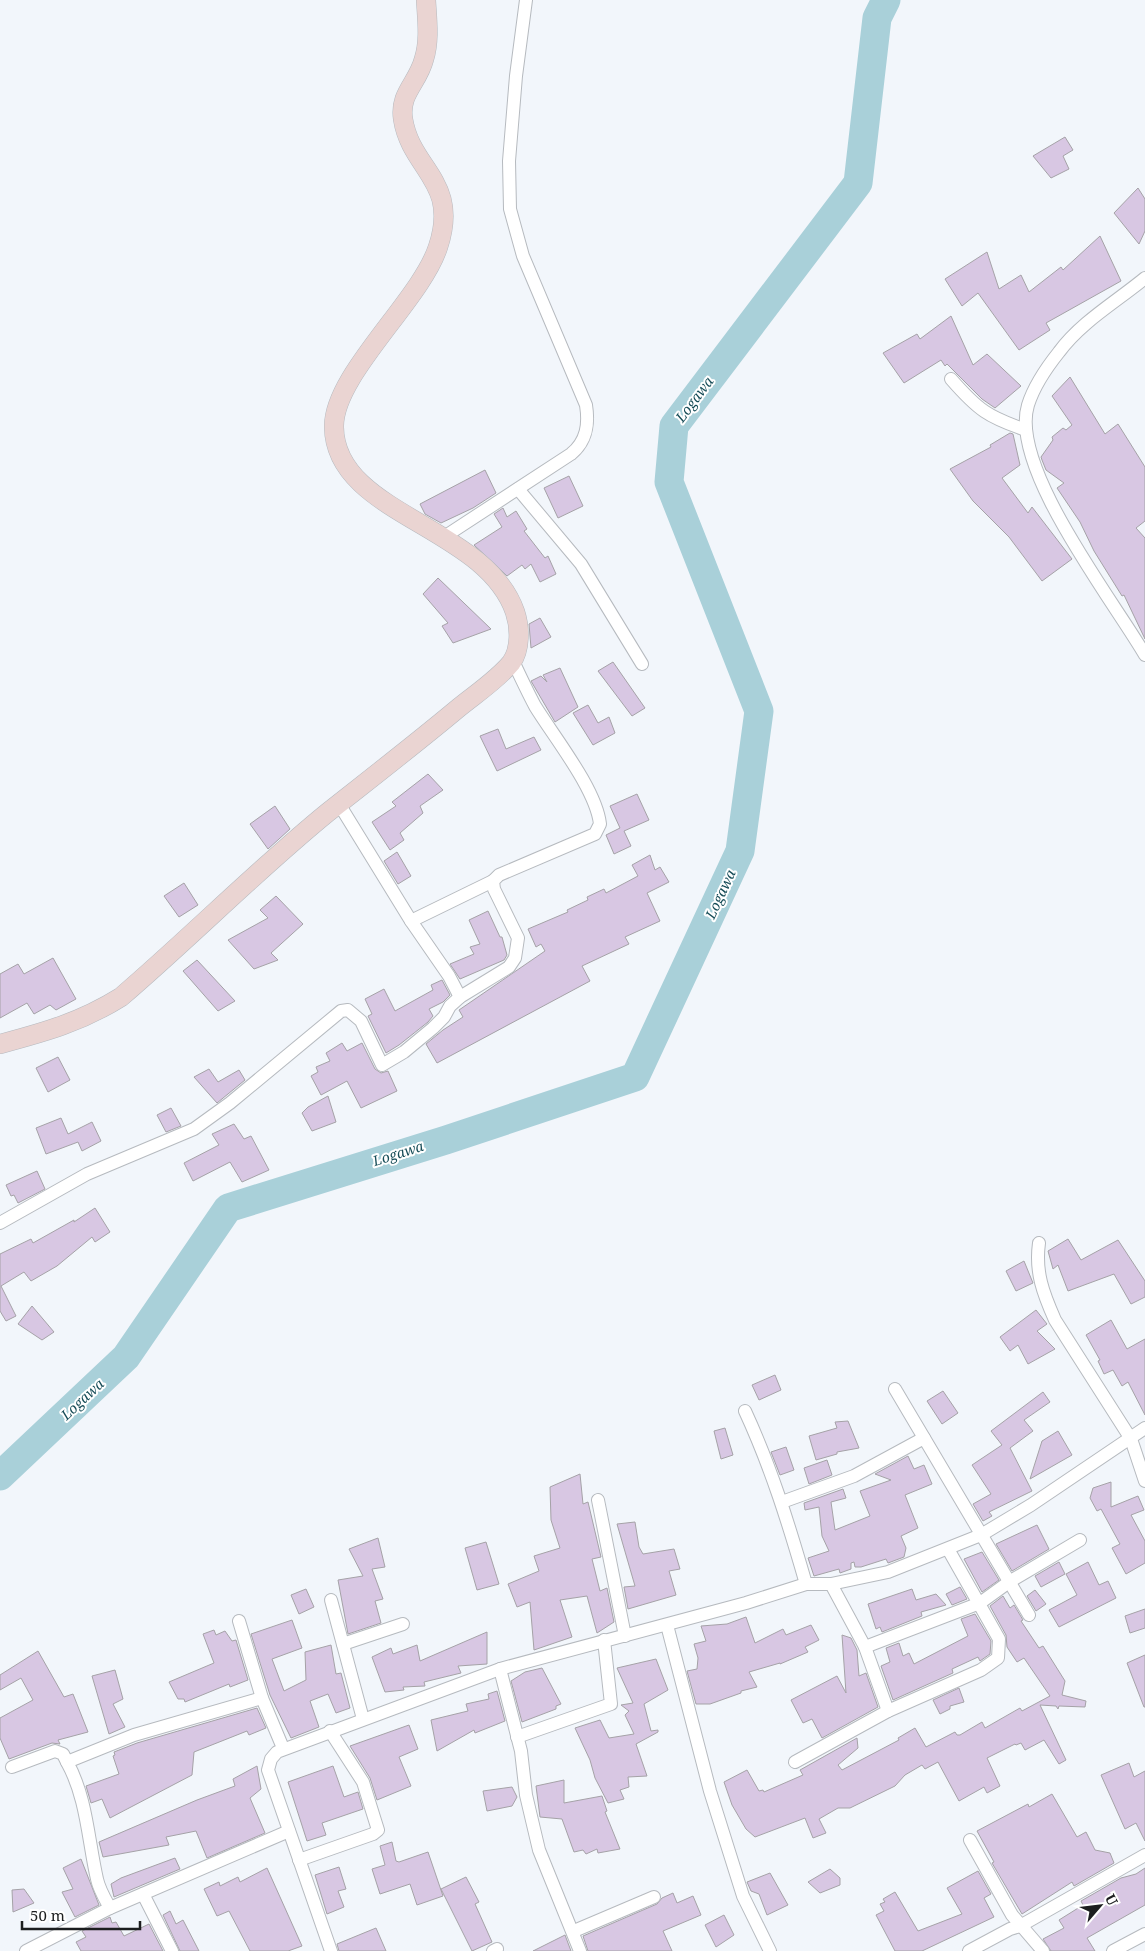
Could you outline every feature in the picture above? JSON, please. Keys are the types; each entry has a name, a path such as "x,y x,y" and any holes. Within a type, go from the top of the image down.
{"main road":[{"path":"0,1044 61,1028 98,1011 121,997 339,804 485,686 513,661 518,642 519,628 506,592 494,575 444,537 389,505 353,477 339,456 334,441 334,422 340,398 362,363 430,268 443,228 444,203 434,178 404,125 401,106 408,89 418,76 425,58 427,44 426,0"}],"street":[{"path":"444,537 576,451 587,429 586,405 523,256 510,209 509,161 516,76 526,0"},
{"path":"1145,278 1076,332 1059,352 1039,381 1028,405 1026,430 1034,465 1053,505 1145,655"},
{"path":"952,380 982,412 994,419 1026,430"},
{"path":"518,489 581,564 642,664"},
{"path":"411,921 493,882 499,875 590,836 599,829 599,816 590,796 563,746 536,706 513,661"},
{"path":"339,804 411,921 449,976 460,997"},
{"path":"0,1223 87,1174 178,1138 194,1129 341,1011 348,1010 362,1021 382,1065 404,1052 439,1022 460,997 509,967 518,949 518,938 494,889 493,882"},
{"path":"1040,1243 1036,1260 1038,1278 1046,1300 1055,1320 1131,1439 1145,1481"},
{"path":"895,1389 1029,1615"},
{"path":"746,1411 782,1502 806,1584"},
{"path":"331,1951 268,1770 270,1759 283,1748 500,1669 604,1640 667,1625 806,1584 831,1584 888,1572 981,1535 1031,1505 1145,1428"},
{"path":"782,1502 854,1476 924,1438"},
{"path":"598,1500 625,1636"},
{"path":"865,1647 980,1603 1008,1582 1080,1540"},
{"path":"795,1762 888,1711 981,1670 998,1658 999,1639 948,1549"},
{"path":"831,1584 865,1647 888,1711"},
{"path":"331,1600 363,1719"},
{"path":"239,1621 262,1698 283,1748"},
{"path":"343,1644 403,1624"},
{"path":"667,1625 712,1800 743,1896 770,1951"},
{"path":"517,1737 610,1704 604,1640"},
{"path":"500,1669 517,1737 526,1795 539,1850 550,1882 574,1931 580,1951"},
{"path":"67,1762 134,1735 262,1698"},
{"path":"299,1860 373,1834 378,1830 363,1782 330,1731"},
{"path":"12,1767 55,1751 63,1754 77,1780 98,1881 110,1908"},
{"path":"26,1951 110,1908 289,1831"},
{"path":"970,1840 1020,1926 1043,1951"},
{"path":"969,1951 1010,1929 1020,1926 1145,1856"},
{"path":"143,1894 172,1951"},
{"path":"574,1931 654,1897"},
{"path":"1113,1951 1145,1934"}],"building":[{"path":"1065,137 1073,150 1063,156 1069,169 1051,178 1033,156"},
{"path":"1138,188 1145,199 1145,231 1139,244 1114,213"},
{"path":"1100,236 1121,281 1046,323 1050,330 1019,350 978,293 962,306 945,279 987,252 999,289 1021,275 1029,292 1061,267 1063,270"},
{"path":"951,316 973,365 987,354 1021,386 995,408 982,399 947,364 945,366 941,360 904,383 883,353 917,334 920,339"},
{"path":"1070,377 1105,434 1118,424 1145,467 1145,521 1136,528 1145,538 1145,639 1124,595 1122,596 1094,551 1080,522 1057,488 1064,483 1046,470 1041,457 1053,440 1052,437 1063,428 1066,430 1072,425 1052,396"},
{"path":"1010,433 1013,434 1020,465 1002,478 1028,513 1032,507 1072,559 1042,581 1009,537 973,501 950,469 991,447 990,445"},
{"path":"485,470 496,493 473,508 441,523 425,514 420,504"},
{"path":"569,476 583,506 558,518 544,488"},
{"path":"503,508 507,517 516,511 527,529 524,531 545,558 548,556 556,574 540,582 531,564 525,569 522,565 507,576 474,545 502,527 494,514"},
{"path":"438,578 491,629 453,643 442,626 448,623 423,594"},
{"path":"540,618 551,637 531,648 529,624"},
{"path":"613,662 645,708 632,716 598,671"},
{"path":"560,668 578,707 555,722 531,681 541,676 547,682 543,675"},
{"path":"588,705 598,723 609,717 615,733 593,745 573,713"},
{"path":"498,729 506,749 534,737 541,750 497,771 480,736"},
{"path":"428,774 443,790 420,806 423,813 400,833 404,840 390,850 372,822 396,806 392,802"},
{"path":"637,794 649,820 624,831 631,846 614,854 606,835 620,828 610,806"},
{"path":"275,806 290,829 268,849 250,824"},
{"path":"397,852 411,876 398,884 384,861"},
{"path":"650,855 655,870 660,867 669,882 647,893 660,921 625,937 629,944 582,966 590,981 437,1063 426,1044 463,1017 459,1010 545,951 541,944 536,947 528,929 568,912 567,910 588,900 587,897 604,889 606,893 638,876 632,865"},
{"path":"184,883 198,905 179,917 164,896"},
{"path":"276,896 303,924 271,953 278,960 254,969 228,940 268,918 260,910"},
{"path":"488,911 500,937 502,937 507,955 504,960 460,979 450,964 474,954 470,947 480,944 469,920"},
{"path":"53,958 76,999 56,1010 50,1005 34,1014 27,1003 0,1018 0,974 18,964 24,974"},
{"path":"197,960 235,1001 218,1011 183,971"},
{"path":"442,980 450,995 443,1002 429,1009 433,1016 428,1022 386,1053 368,1016 372,1014 365,999 384,989 395,1011 433,990 431,985"},
{"path":"342,1043 347,1051 362,1043 375,1069 381,1073 388,1071 397,1091 361,1108 347,1081 321,1095 311,1076 318,1072 316,1067 330,1061 326,1053"},
{"path":"58,1057 70,1080 48,1092 36,1068"},
{"path":"209,1069 218,1082 239,1070 245,1080 217,1103 194,1077"},
{"path":"328,1096 336,1122 312,1131 302,1113 308,1107"},
{"path":"171,1108 181,1126 166,1132 157,1115"},
{"path":"61,1118 68,1134 92,1122 101,1141 82,1151 78,1142 46,1154 36,1128"},
{"path":"234,1124 244,1139 251,1136 269,1170 242,1182 230,1162 193,1181 184,1163 219,1145 212,1134"},
{"path":"37,1171 45,1189 18,1203 14,1195 11,1196 6,1185"},
{"path":"95,1208 110,1232 95,1242 92,1237 57,1266 31,1281 24,1272 1,1286 16,1316 6,1321 0,1311 0,1254 31,1239 33,1243 74,1220 74,1222"},
{"path":"1068,1239 1081,1260 1118,1240 1145,1281 1145,1297 1131,1304 1114,1274 1068,1291 1058,1265 1053,1269 1048,1251"},
{"path":"1024,1261 1033,1283 1016,1291 1006,1271"},
{"path":"32,1306 54,1332 42,1340 18,1324"},
{"path":"1036,1310 1047,1324 1037,1331 1055,1349 1028,1364 1018,1345 1010,1351 1000,1337"},
{"path":"1111,1320 1127,1349 1145,1339 1145,1415 1128,1382 1122,1386 1113,1370 1104,1374 1098,1361 1100,1360 1086,1335"},
{"path":"775,1375 781,1390 759,1400 752,1385"},
{"path":"943,1391 958,1413 942,1424 927,1401"},
{"path":"1043,1392 1050,1402 1024,1420 1033,1431 1010,1448 1032,1491 989,1512 992,1516 983,1521 973,1504 991,1494 972,1465 1002,1445 991,1431"},
{"path":"848,1421 859,1448 837,1452 837,1454 816,1460 809,1436 837,1428 835,1422"},
{"path":"725,1428 733,1455 721,1459 714,1431"},
{"path":"1058,1431 1072,1455 1030,1479 1042,1441"},
{"path":"786,1447 794,1470 780,1475 771,1452"},
{"path":"908,1456 914,1469 924,1465 932,1484 905,1495 918,1528 901,1536 906,1548 904,1557 888,1563 886,1559 861,1567 855,1567 854,1562 851,1563 851,1569 840,1573 839,1569 814,1576 808,1558 829,1551 822,1536 819,1507 805,1510 804,1503 843,1489 846,1498 831,1502 835,1530 870,1516 860,1491 891,1480 875,1474"},
{"path":"827,1460 832,1475 809,1484 804,1468"},
{"path":"580,1474 583,1504 588,1502 601,1557 592,1559 600,1591 607,1588 614,1622 597,1633 587,1596 560,1600 572,1637 534,1650 530,1602 517,1607 508,1584 539,1571 534,1556 560,1548 551,1520 550,1487"},
{"path":"1111,1482 1111,1507 1138,1496 1144,1510 1131,1515 1145,1541 1145,1563 1126,1574 1112,1548 1120,1544 1101,1509 1097,1511 1090,1498 1093,1488"},
{"path":"635,1522 639,1547 643,1554 674,1549 680,1569 669,1571 676,1595 628,1609 624,1587 635,1586 617,1524"},
{"path":"1037,1525 1049,1549 1012,1571 996,1544"},
{"path":"378,1538 385,1567 372,1569 383,1599 375,1601 381,1623 348,1634 338,1580 363,1576 349,1549"},
{"path":"486,1542 499,1584 477,1590 465,1548"},
{"path":"982,1552 999,1580 982,1592 964,1559"},
{"path":"1059,1562 1065,1574 1041,1587 1035,1576"},
{"path":"1088,1562 1099,1585 1108,1581 1116,1598 1059,1627 1049,1610 1077,1595 1066,1574"},
{"path":"960,1587 967,1599 952,1605 946,1594"},
{"path":"306,1589 314,1607 299,1614 291,1595"},
{"path":"912,1589 916,1600 936,1594 946,1605 921,1612 922,1616 882,1632 880,1627 876,1629 868,1604"},
{"path":"1035,1590 1046,1604 1036,1611 1027,1596"},
{"path":"1003,1596 1010,1608 1014,1605 1023,1620 1021,1621 1039,1648 1043,1646 1065,1681 1062,1695 1086,1701 1085,1707 1059,1706 1058,1709 1056,1706 1040,1705 1066,1760 1059,1764 1044,1740 1025,1750 1021,1743 1015,1744 987,1758 1000,1786 987,1793 984,1787 959,1801 938,1762 925,1769 922,1765 905,1775 895,1786 850,1808 838,1808 819,1819 826,1833 813,1838 805,1818 755,1837 746,1829 732,1805 724,1782 747,1770 759,1791 763,1790 764,1792 803,1775 800,1770 857,1738 858,1748 838,1765 842,1770 899,1740 898,1738 915,1728 926,1747 955,1732 957,1735 960,1735 982,1722 985,1728 1020,1708 1022,1711 1050,1696 1024,1658 1017,1662 1007,1647 1006,1635 990,1606"},
{"path":"1145,1609 1145,1628 1130,1633 1125,1616"},
{"path":"975,1614 991,1641 990,1654 980,1661 978,1657 952,1669 953,1673 893,1700 881,1666 890,1662 886,1648 899,1643 903,1656 909,1653 914,1664 968,1636 961,1619"},
{"path":"746,1617 755,1643 783,1629 786,1635 811,1625 819,1640 805,1647 808,1652 780,1664 749,1672 757,1687 741,1691 741,1693 710,1704 696,1704 687,1671 697,1669 698,1658 694,1644 706,1641 701,1626 727,1624"},
{"path":"292,1620 302,1648 272,1659 284,1691 306,1680 305,1652 331,1645 336,1674 341,1673 350,1708 336,1713 328,1694 310,1701 319,1727 291,1738 270,1695 251,1634"},
{"path":"214,1630 216,1635 225,1631 232,1641 236,1640 248,1680 230,1687 229,1684 185,1702 184,1699 178,1699 169,1682 214,1663 203,1634"},
{"path":"487,1632 487,1664 458,1666 461,1673 424,1682 425,1686 403,1687 404,1690 385,1692 372,1657 391,1648 393,1654 417,1645 420,1661"},
{"path":"842,1635 851,1638 857,1650 859,1676 866,1673 878,1707 822,1738 812,1719 803,1723 791,1700 837,1676 846,1693"},
{"path":"38,1651 64,1697 73,1694 88,1732 58,1740 60,1744 52,1743 9,1759 0,1738 0,1718 33,1700 21,1678 0,1690 0,1675"},
{"path":"1145,1655 1145,1707 1144,1707 1127,1663"},
{"path":"656,1659 668,1690 644,1704 651,1731 658,1730 658,1732 636,1744 647,1776 628,1777 629,1787 620,1790 624,1799 608,1803 595,1778 590,1760 575,1728 600,1720 609,1738 634,1734 625,1715 629,1711 621,1705 633,1703 617,1668"},
{"path":"542,1668 561,1704 556,1706 556,1709 522,1722 511,1681 525,1672"},
{"path":"115,1670 123,1699 113,1704 125,1727 109,1734 92,1676"},
{"path":"959,1688 964,1702 950,1706 950,1709 940,1714 933,1700"},
{"path":"497,1691 505,1721 475,1733 474,1730 437,1751 431,1720 468,1711 466,1704 489,1699 488,1694"},
{"path":"257,1708 266,1728 249,1735 247,1731 194,1752 192,1775 110,1818 102,1799 91,1803 86,1786 119,1774 113,1756 115,1755 114,1752 137,1743"},
{"path":"409,1725 418,1749 399,1757 411,1786 377,1800 370,1778 350,1746"},
{"path":"1129,1763 1134,1777 1145,1771 1145,1841 1136,1823 1125,1829 1101,1775"},
{"path":"257,1766 261,1789 250,1798 265,1833 207,1858 196,1831 166,1837 169,1845 103,1857 99,1842 197,1800 235,1786 233,1779"},
{"path":"333,1766 344,1797 358,1792 363,1809 322,1823 326,1835 307,1841 288,1782"},
{"path":"564,1780 564,1803 602,1796 607,1811 605,1812 620,1849 598,1853 597,1849 586,1854 583,1850 574,1852 562,1819 540,1817 536,1786"},
{"path":"512,1787 517,1797 512,1806 487,1811 483,1791"},
{"path":"1052,1794 1077,1837 1086,1832 1095,1850 1110,1853 1114,1863 1074,1886 1072,1882 1022,1914 992,1863 994,1862 977,1831 1028,1804 1029,1807"},
{"path":"392,1842 396,1861 399,1862 428,1852 443,1896 417,1905 410,1884 380,1894 372,1869 385,1865 380,1846"},
{"path":"175,1858 180,1869 114,1897 111,1884 121,1878"},
{"path":"81,1859 99,1905 75,1917 62,1892 73,1889 63,1868"},
{"path":"339,1867 346,1889 338,1891 344,1907 327,1914 315,1875"},
{"path":"267,1868 302,1946 288,1951 250,1951 229,1911 217,1916 204,1889 219,1882 220,1886 238,1877 240,1882"},
{"path":"1145,1868 1145,1905 1087,1938 1095,1951 1051,1951 1043,1939 1064,1928 1059,1920 1083,1905 1081,1901 1121,1878 1136,1874"},
{"path":"830,1869 840,1878 840,1885 820,1893 808,1882"},
{"path":"978,1871 991,1894 984,1898 994,1917 922,1951 895,1951 876,1915 884,1911 880,1904 885,1902 883,1899 895,1892 918,1931 962,1914 947,1888"},
{"path":"770,1873 788,1905 767,1915 759,1894 751,1891 747,1882"},
{"path":"466,1877 479,1902 475,1904 492,1942 472,1951 441,1889"},
{"path":"24,1889 34,1903 13,1912 12,1890"},
{"path":"673,1893 677,1903 693,1896 701,1915 663,1931 672,1951 588,1951 583,1936 657,1904 662,1898"},
{"path":"170,1911 176,1924 183,1920 199,1951 180,1951 163,1915"},
{"path":"724,1915 734,1935 716,1947 705,1925"},
{"path":"110,1917 112,1923 116,1922 124,1936 149,1924 163,1951 81,1951 76,1942 86,1937 82,1931"},
{"path":"376,1928 386,1951 339,1951 337,1944"},
{"path":"565,1935 571,1951 533,1951"}],"waterway":[{"name":"Logawa","path":"0,1476 126,1357 228,1208 446,1140 635,1077 740,851 759,711 669,482 674,426 858,183 877,18 886,0"}]}
